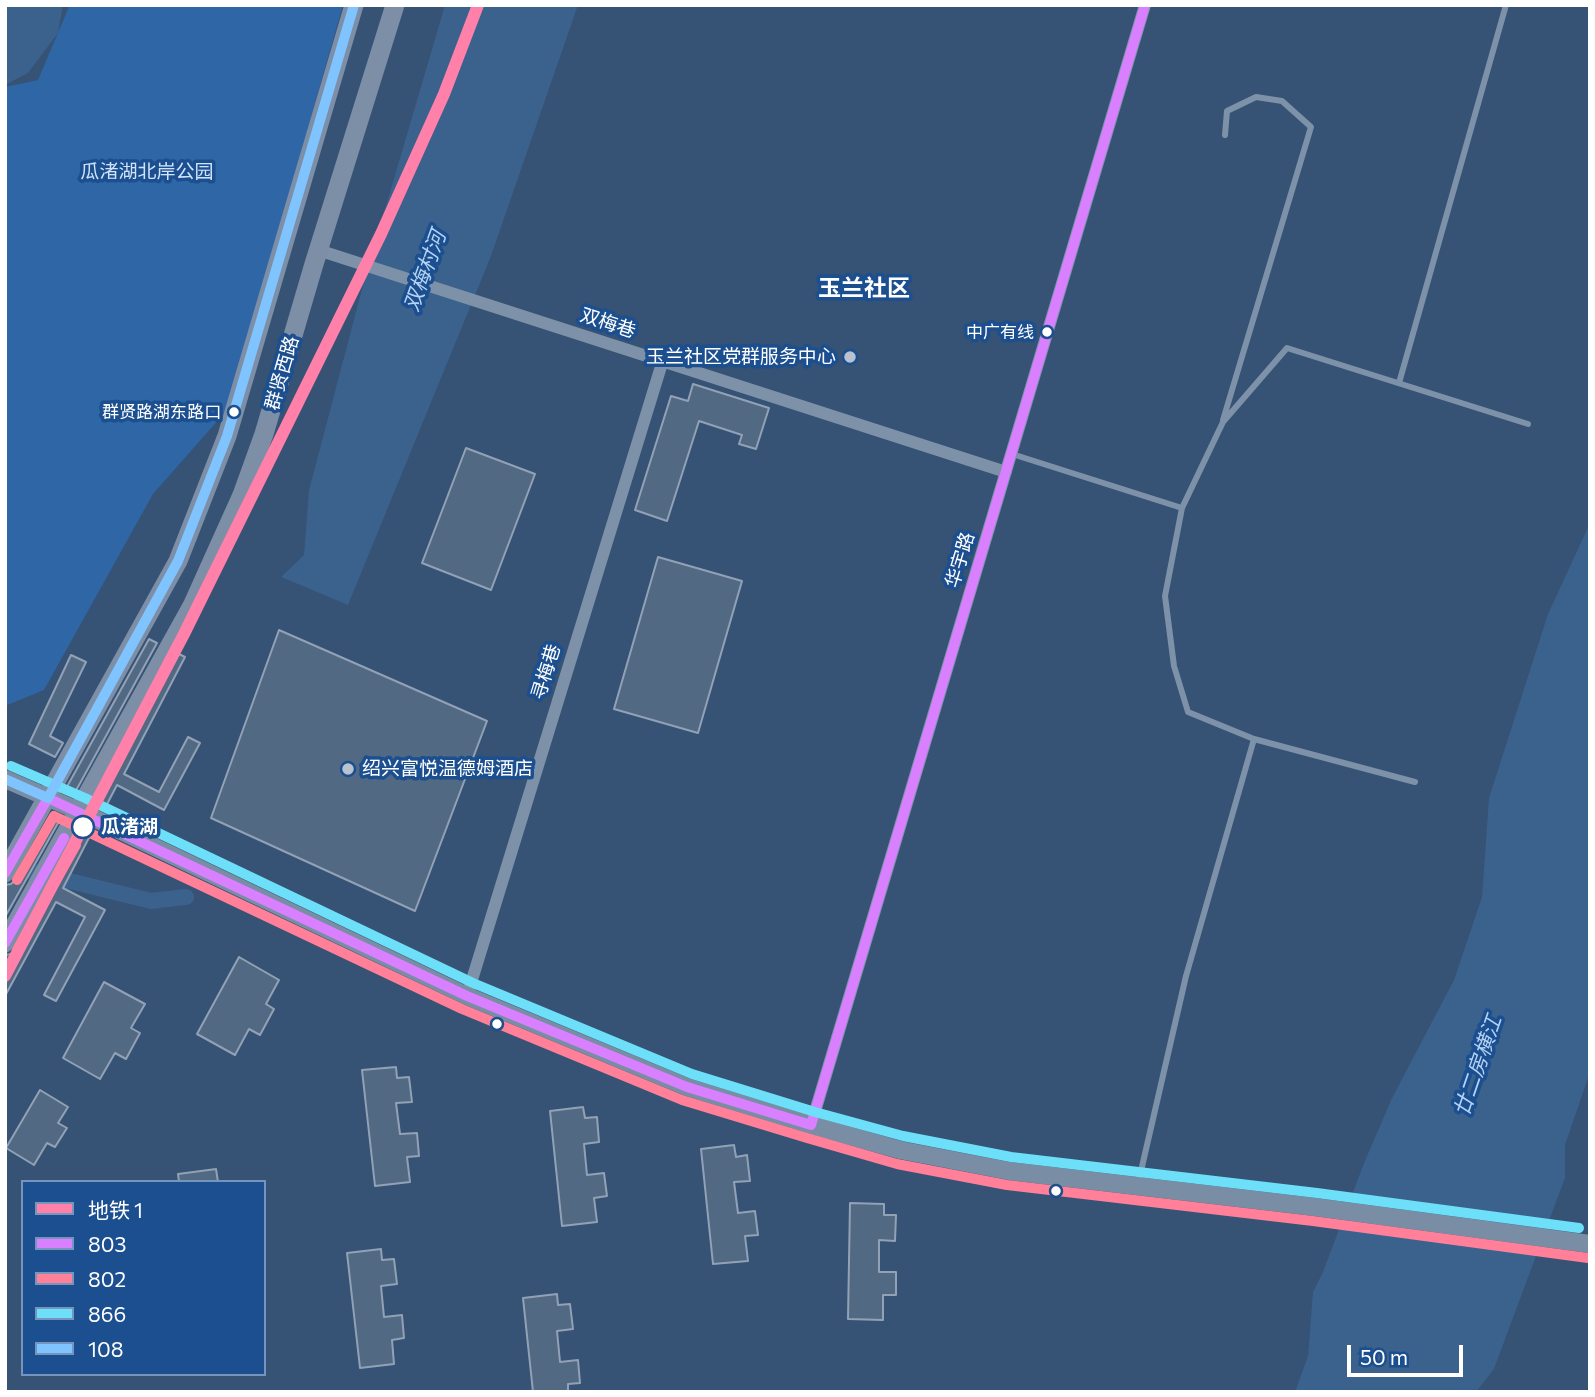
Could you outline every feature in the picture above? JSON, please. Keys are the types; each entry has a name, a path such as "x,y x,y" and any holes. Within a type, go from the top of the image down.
{"main road":[{"name":"群贤西路","path":"5,873 178,561 227,436 354,5"},
{"name":"群贤西路","path":"5,943 193,604 242,495 264,434 395,5"}],"street":[{"name":"华宇路","path":"811,1125 1145,5"},
{"name":"双梅巷","path":"318,250 1006,472"},
{"name":"寻梅巷","path":"467,996 663,360"},
{"path":"5,779 79,811 467,996 687,1087 811,1125 900,1150 1009,1171 1315,1207 1583,1243"}],"lane":[{"path":"1399,383 1506,5"},
{"path":"1225,135 1227,111 1256,97 1282,101 1311,127 1223,422 1182,508 1166,596 1174,666 1188,712 1254,739 1415,782"},
{"path":"1223,422 1287,348 1528,424"},
{"path":"1012,454 1182,508"},
{"path":"1138,1186 1186,976 1254,739"}],"green space":[{"name":"瓜渚湖北岸公园","path":"68,5 343,5 228,409 153,494 44,690 5,706 5,87 38,80"}],"water":[{"path":"5,5 63,5 58,33 28,73 5,85"},
{"name":"双梅村河","path":"445,5 578,5 491,256 348,605 281,577 304,555 309,490 366,274"},
{"name":"廿二房横江","path":"1590,523 1590,1072 1565,1145 1565,1178 1494,1369 1476,1392 1295,1392 1308,1356 1313,1292 1392,1098 1454,980 1482,897 1489,798 1548,614"}],"building":[{"path":"693,384 769,408 756,449 739,444 742,435 699,421 667,521 635,510 671,396 688,401"},
{"path":"466,448 535,474 491,590 422,563"},
{"path":"658,557 742,581 698,733 614,709"},
{"name":"绍兴富悦温德姆酒店","path":"279,630 487,721 415,911 211,818"},
{"path":"149,639 157,643 73,796 64,792"},
{"path":"179,654 185,657 124,774 159,792 188,737 200,743 164,810 117,785 104,810 95,806"},
{"path":"71,655 86,662 50,736 63,743 55,757 29,744"},
{"path":"53,812 62,816 5,917 5,885 16,879"},
{"path":"84,826 93,830 63,888 105,910 56,1001 44,995 85,917 56,902 5,996 5,955 16,949"},
{"path":"239,957 279,980 266,1004 274,1009 260,1035 249,1029 235,1055 197,1034"},
{"path":"104,982 145,1004 131,1028 140,1033 126,1059 115,1053 100,1079 63,1058"},
{"path":"396,1067 397,1078 409,1077 412,1102 396,1103 400,1134 417,1133 419,1156 407,1157 410,1182 375,1186 362,1070"},
{"path":"40,1090 68,1107 58,1123 67,1128 55,1147 47,1143 34,1165 6,1148"},
{"path":"583,1107 585,1118 597,1117 599,1142 584,1144 587,1175 604,1173 607,1196 594,1198 597,1222 562,1226 550,1111"},
{"path":"734,1145 736,1157 747,1155 750,1181 734,1182 738,1213 755,1211 758,1235 745,1236 748,1261 713,1264 701,1149"},
{"path":"216,1169 218,1180 179,1180 178,1174"},
{"path":"850,1203 884,1204 884,1215 896,1215 895,1241 879,1240 879,1272 896,1272 896,1295 883,1295 883,1320 848,1319"},
{"path":"381,1249 382,1260 394,1259 397,1284 381,1286 384,1317 402,1315 404,1338 392,1340 394,1364 360,1368 347,1253"},
{"path":"557,1294 558,1305 570,1304 573,1329 557,1331 560,1362 578,1360 580,1383 568,1384 568,1392 533,1392 523,1298"}],"waterway":[{"path":"5,865 151,901 186,897"}],"metro line":[{"name":"1","path":"5,976 184,634 381,234 444,94 478,5"}],"transit line":[{"name":"108","path":"5,779 48,798 178,561 227,436 354,5"},
{"name":"803","path":"811,1125 1145,5"},
{"name":"866","path":"11,766 85,798 473,983 692,1074 815,1112 903,1136 1011,1157 1317,1193 1579,1228"},
{"name":"803","path":"5,873 48,798 467,996 687,1087 811,1125"},
{"name":"802","path":"17,880 54,816 462,1009 682,1100 897,1164 1007,1185 1313,1221 1588,1258"},
{"name":"803","path":"5,943 64,838"},
{"name":"802","path":"17,950 76,845"}],"place":[{"name":"中广有线","path":"1047,332"},
{"name":"玉兰社区党群服务中心","path":"850,357"},
{"name":"群贤路湖东路口","path":"234,412"},
{"name":"绍兴富悦温德姆酒店","path":"348,769"},
{"name":"瓜渚湖","path":"83,827"}],"district":[{"name":"玉兰社区","path":"864,288"}]}
